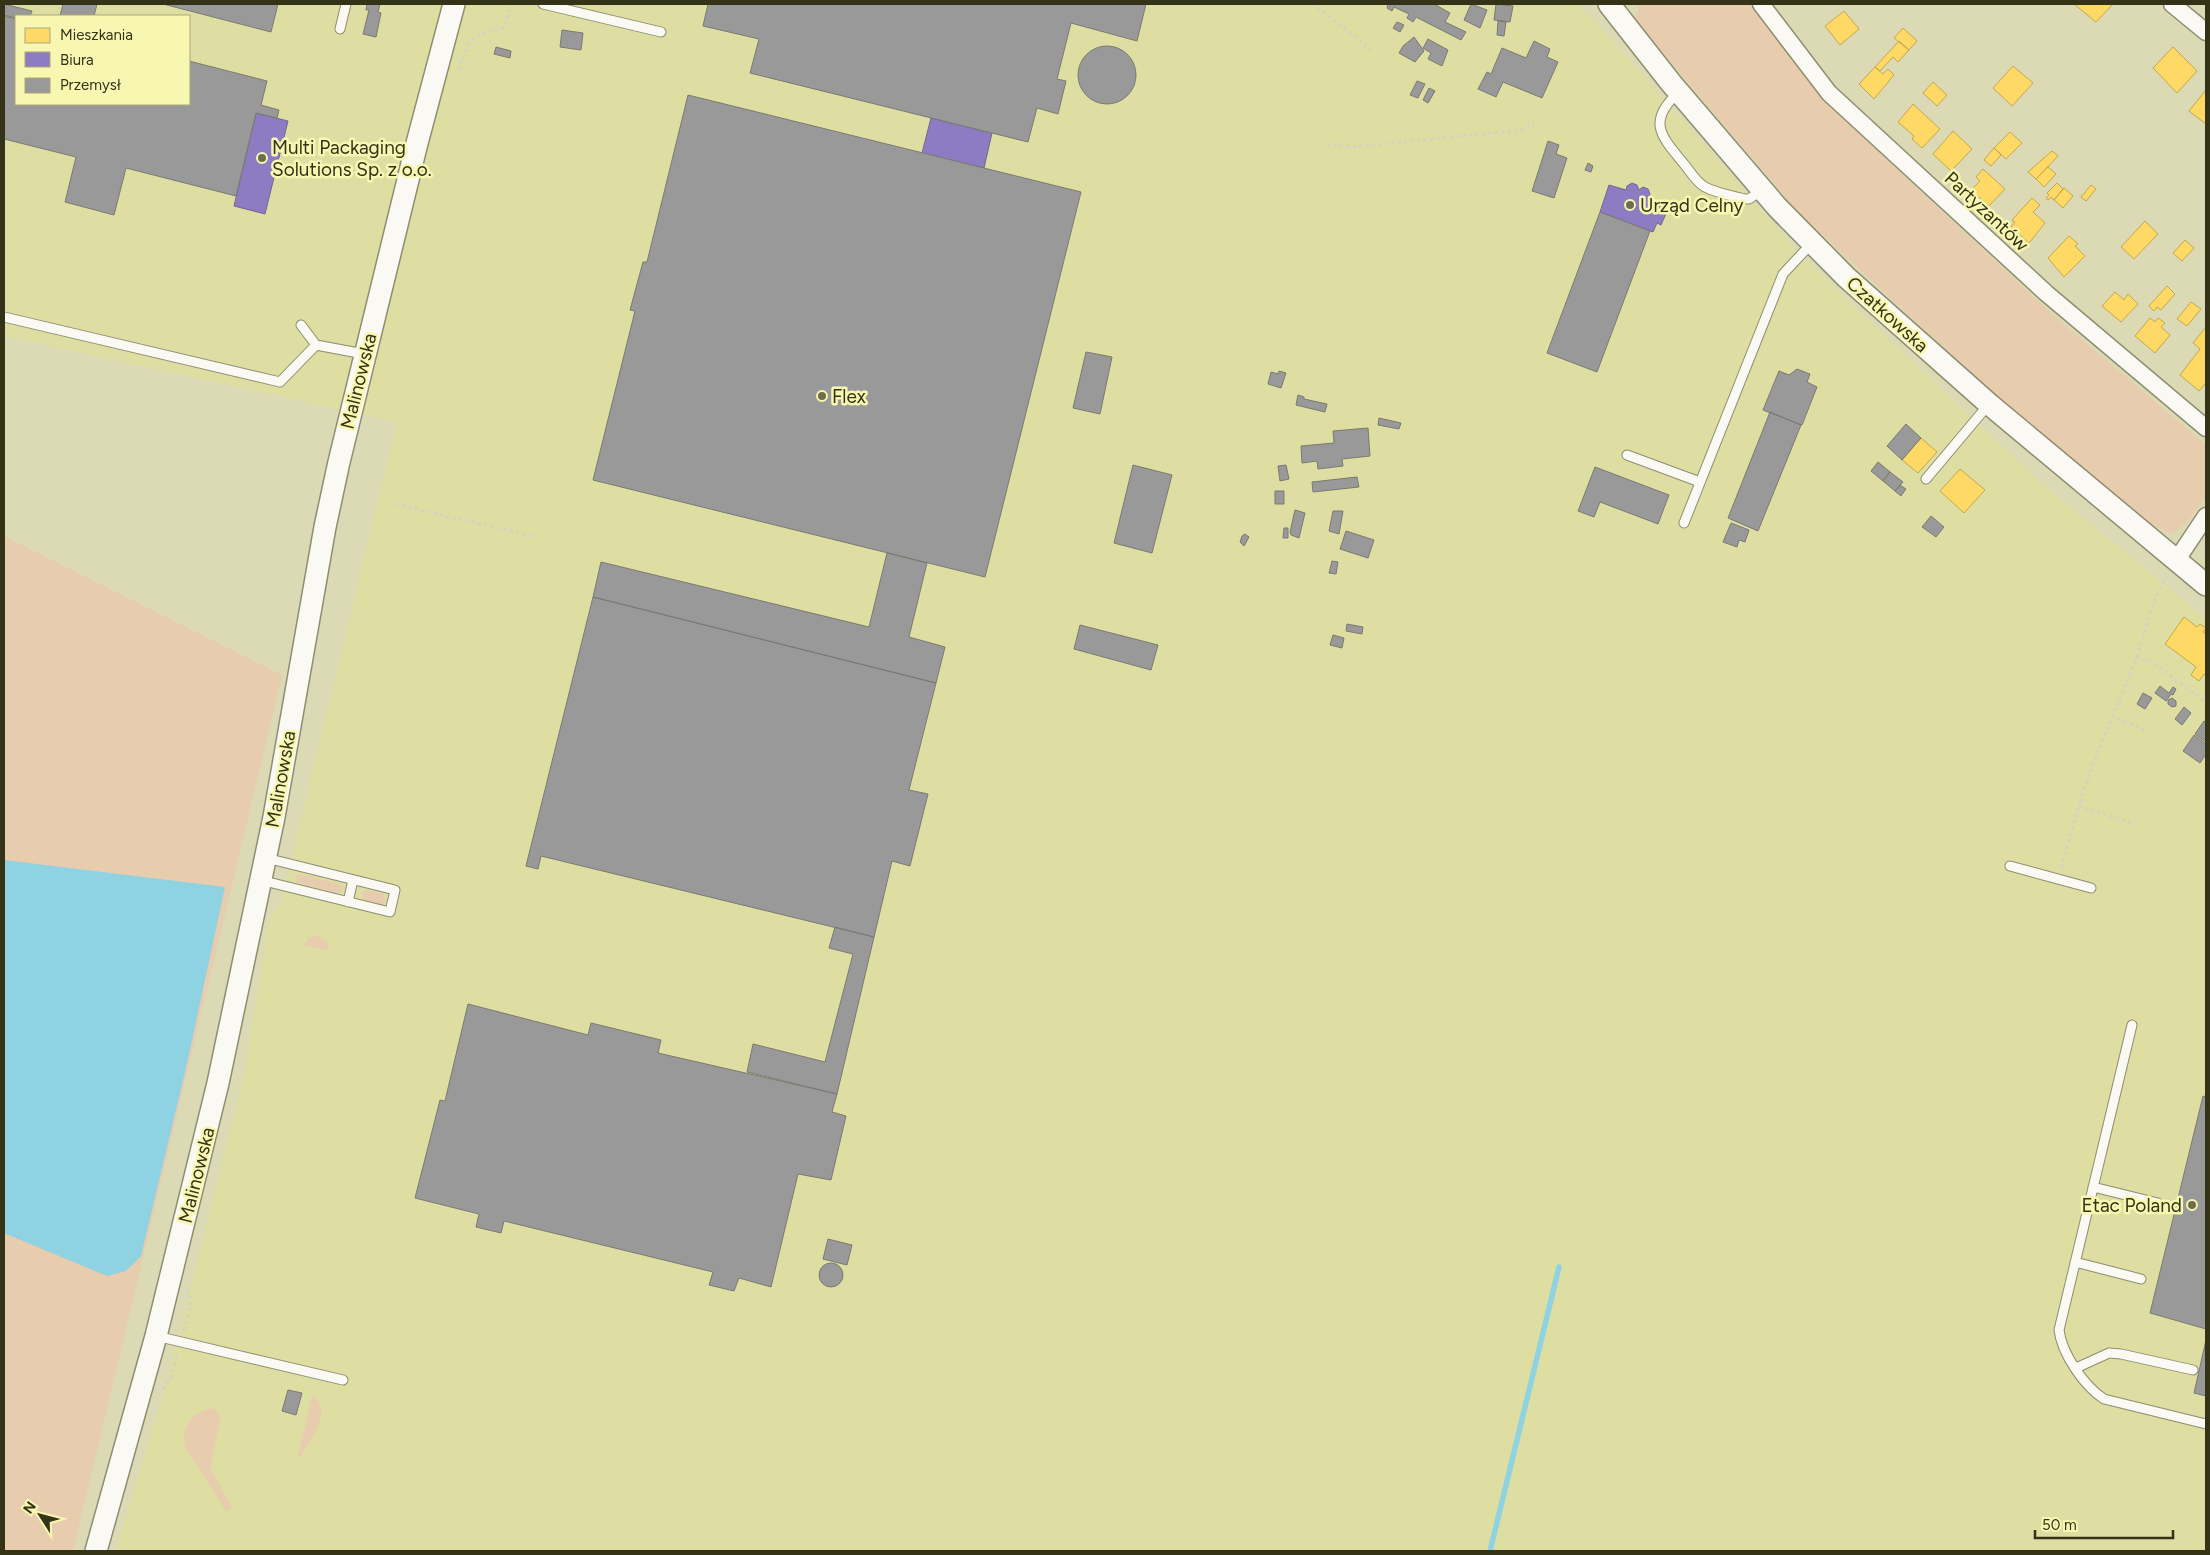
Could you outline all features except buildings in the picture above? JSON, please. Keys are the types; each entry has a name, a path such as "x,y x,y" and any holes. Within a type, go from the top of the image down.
{"street":[{"name":"Malinowska","path":"96,1551 156,1336 218,1083 265,858 325,527 364,354 454,4"},
{"name":"Czatkowska","path":"1609,4 1678,92 1762,190 1846,277 1989,404 2206,584"},
{"name":"Partyzantów","path":"1761,4 1829,93 2046,293 2206,428"},
{"path":"2172,4 2206,32"},
{"path":"2176,561 2206,516"}],"lane":[{"path":"340,29 346,4"},
{"path":"543,4 661,32"},
{"path":"1678,92 1669,101 1662,114 1660,125 1662,136 1701,185 1745,199 1749,199 1762,190"},
{"path":"1684,523 1783,274 1812,243"},
{"path":"4,317 280,382 316,345"},
{"path":"301,325 316,345 364,354"},
{"path":"1926,479 1989,404"},
{"path":"1627,455 1700,482"},
{"path":"260,880 390,912 395,890 265,858"},
{"path":"2010,866 2091,888"},
{"path":"348,902 353,880"},
{"path":"2132,1025 2059,1330 2060,1343 2094,1393 2104,1399 2206,1424"},
{"path":"2093,1187 2158,1202"},
{"path":"2075,1262 2141,1279"},
{"path":"156,1336 343,1380"},
{"path":"2076,1368 2109,1354 2115,1354 2193,1370"}],"path":[{"path":"1313,4 1372,50"},
{"path":"1327,144 1352,147 1521,130 1534,124"},
{"path":"396,504 535,537"},
{"path":"2057,879 2086,781 2136,658 2159,588 2176,561"},
{"path":"2136,658 2151,661 2206,702"},
{"path":"2112,716 2147,732"},
{"path":"2079,806 2138,825"}],"shaded area":[{"path":"4,4 1578,4 1617,45 1802,257 2044,486 2206,619 2206,1551 122,1551 116,1549 161,1403 244,1077 270,917 281,903 397,422 4,336"},
{"path":"1634,4 1751,4 1830,107 2054,316 2206,445 2206,496 2187,523 2171,534 2151,525 2116,498 1982,383 1799,213 1634,19 1639,9"},
{"path":"4,536 282,675 73,1551 4,1551"},
{"path":"300,874 340,884 343,887 343,891 338,893 298,883 295,876"},
{"path":"366,890 384,894 386,902 382,905 363,900 362,893"},
{"path":"318,935 327,941 329,951 304,945 308,938"},
{"path":"313,1394 319,1402 321,1417 315,1433 301,1456 298,1455"},
{"path":"213,1408 218,1413 220,1421 210,1467 231,1506 230,1510 226,1511 185,1447 185,1433 190,1421 199,1413"}],"water":[{"path":"4,860 225,887 186,1068 141,1256 126,1271 107,1276 4,1233"}],"waterway":[{"path":"1490,1551 1559,1267"}],"place":[{"name":"Multi Packaging Solutions Sp. z o.o.","path":"262,158"},
{"name":"Urząd Celny","path":"1630,205"},
{"name":"Flex","path":"822,396"},
{"name":"Etac Poland","path":"2192,1205"}]}
